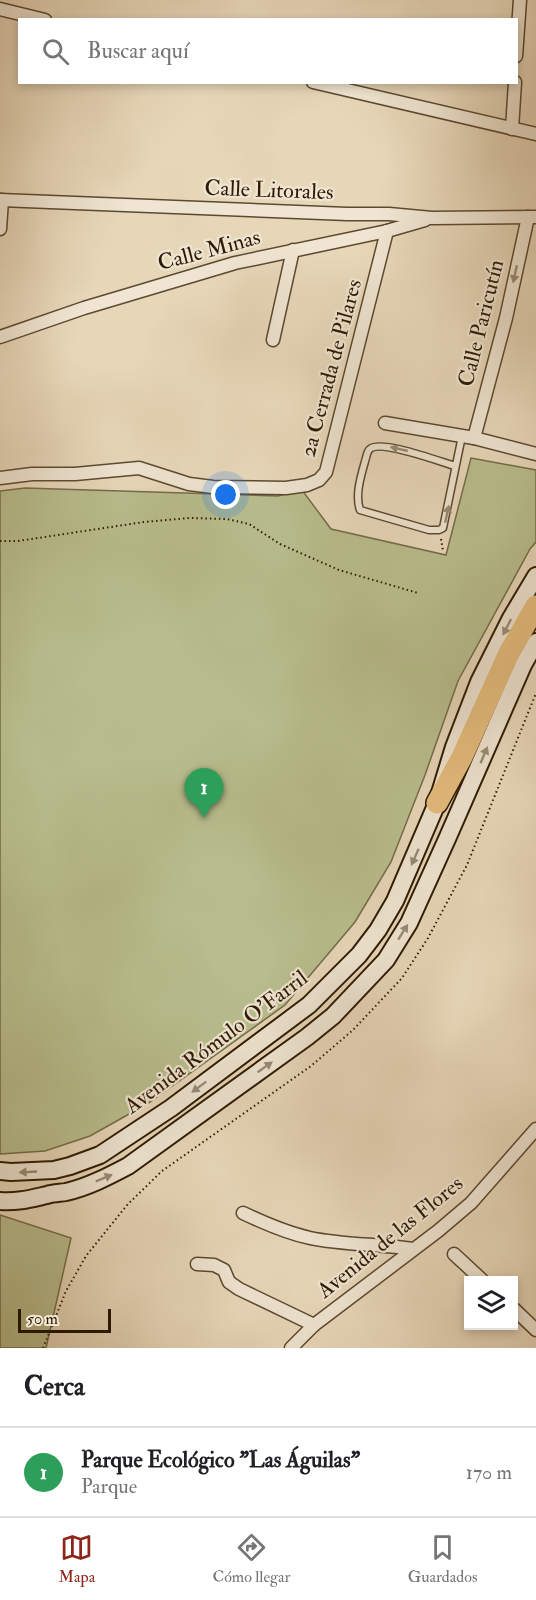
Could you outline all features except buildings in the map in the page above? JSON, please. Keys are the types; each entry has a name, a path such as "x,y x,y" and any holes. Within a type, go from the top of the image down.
{"highway":[{"path":"437,803 462,757 510,653 536,606"}],"main road":[{"name":"Avenida Rómulo O'Farril","path":"0,1171 54,1170 100,1155 171,1108 309,1005 359,955 378,930 395,901 437,803 454,747 479,682 536,576"},
{"path":"0,1192 24,1195 66,1192 114,1174 160,1144 307,1037 339,1009 386,960 414,913 523,665 536,642"},
{"path":"0,1201 33,1200 48,1194"}],"street":[{"path":"518,28 520,0"},
{"path":"0,9 37,18"},
{"path":"321,84 536,134"},
{"path":"512,129 515,84"},
{"path":"0,229 1,200"},
{"name":"Calle Litorales","path":"1,200 389,214 432,218 532,217"},
{"name":"Calle Paricutín","path":"468,437 506,318 532,217"},
{"name":"Calle Minas","path":"0,337 84,308 224,266 387,231 432,218"},
{"name":"2a Cerrada de Pilares","path":"0,478 139,468 189,484 213,487 286,489 319,480 326,472 387,231"},
{"path":"273,340 293,250"},
{"path":"385,423 468,437 536,454"},
{"name":"Avenida de las Flores","path":"291,1348 314,1325 471,1203 536,1129"},
{"path":"243,1213 309,1238 413,1249"},
{"path":"454,1254 477,1276"},
{"path":"197,1264 219,1267 224,1270 229,1282 238,1289 314,1325"},
{"path":"518,1314 536,1330"}],"lane":[{"path":"455,466 395,447 375,446 369,449 367,454 358,490 360,510 429,530 443,528 455,466 468,437"}],"path":[{"path":"0,541 18,541 144,522 189,518 227,519 249,524 280,544 339,570 418,593"},
{"path":"440,530 443,551"}],"green space":[{"path":"471,458 536,470 536,542 530,549 458,681 391,862 355,922 285,1005 147,1104 90,1136 45,1151 0,1154 0,491 25,488 278,496 302,490 331,529 446,555"},
{"path":"0,1215 71,1238 46,1348 0,1348"}],"place":[{"name":"Parque Ecológico \"Las Águilas\"","path":"204,818"}]}
